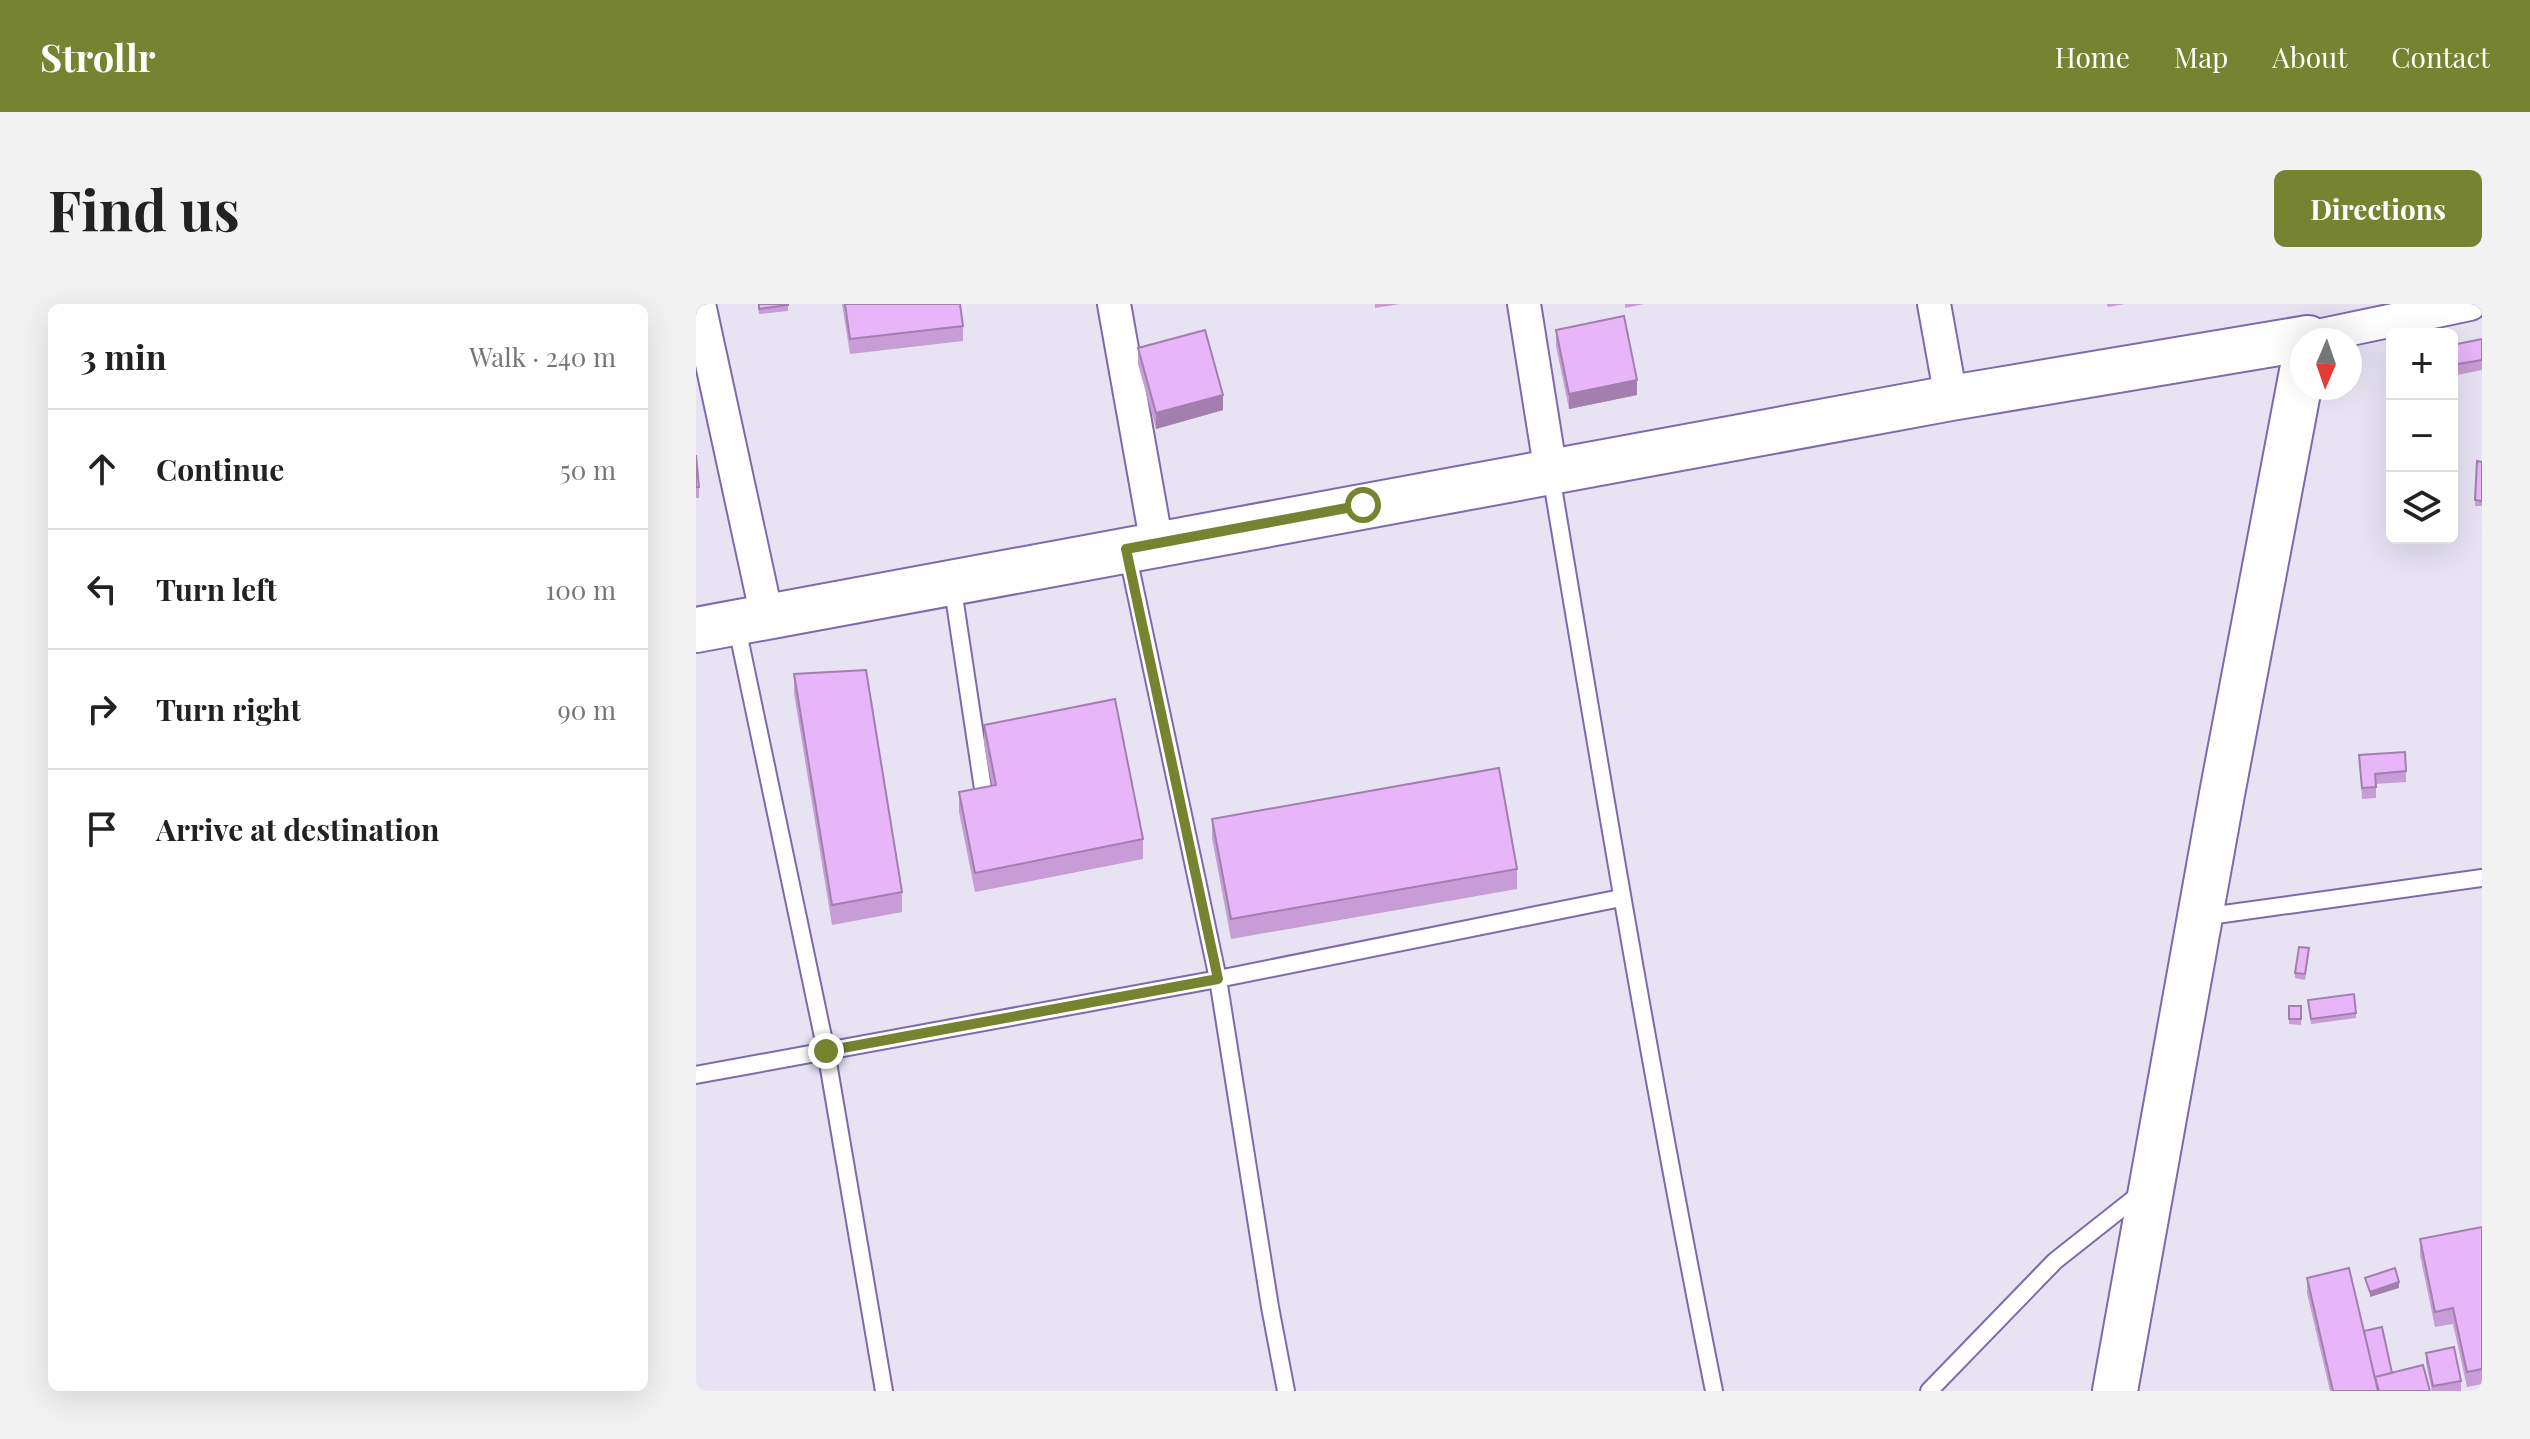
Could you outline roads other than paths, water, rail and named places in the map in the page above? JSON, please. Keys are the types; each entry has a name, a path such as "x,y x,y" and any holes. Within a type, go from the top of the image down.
{"street":[{"path":"699,304 733,623 1951,398 2290,341"},
{"path":"1114,304 1142,547"},
{"path":"1524,304 1551,473"},
{"path":"1934,304 1951,398"},
{"path":"2356,328 2470,304"},
{"path":"2115,1391 2296,400"}],"lane":[{"path":"1551,473 1621,898 1676,1203 1714,1391"},
{"path":"1142,547 1286,1391"},
{"path":"952,581 985,802"},
{"path":"733,623 826,1051 884,1391"},
{"path":"2200,918 2482,878"},
{"path":"696,1075 1218,979 1621,898"},
{"path":"1929,1391 2055,1261 2153,1184"}]}
